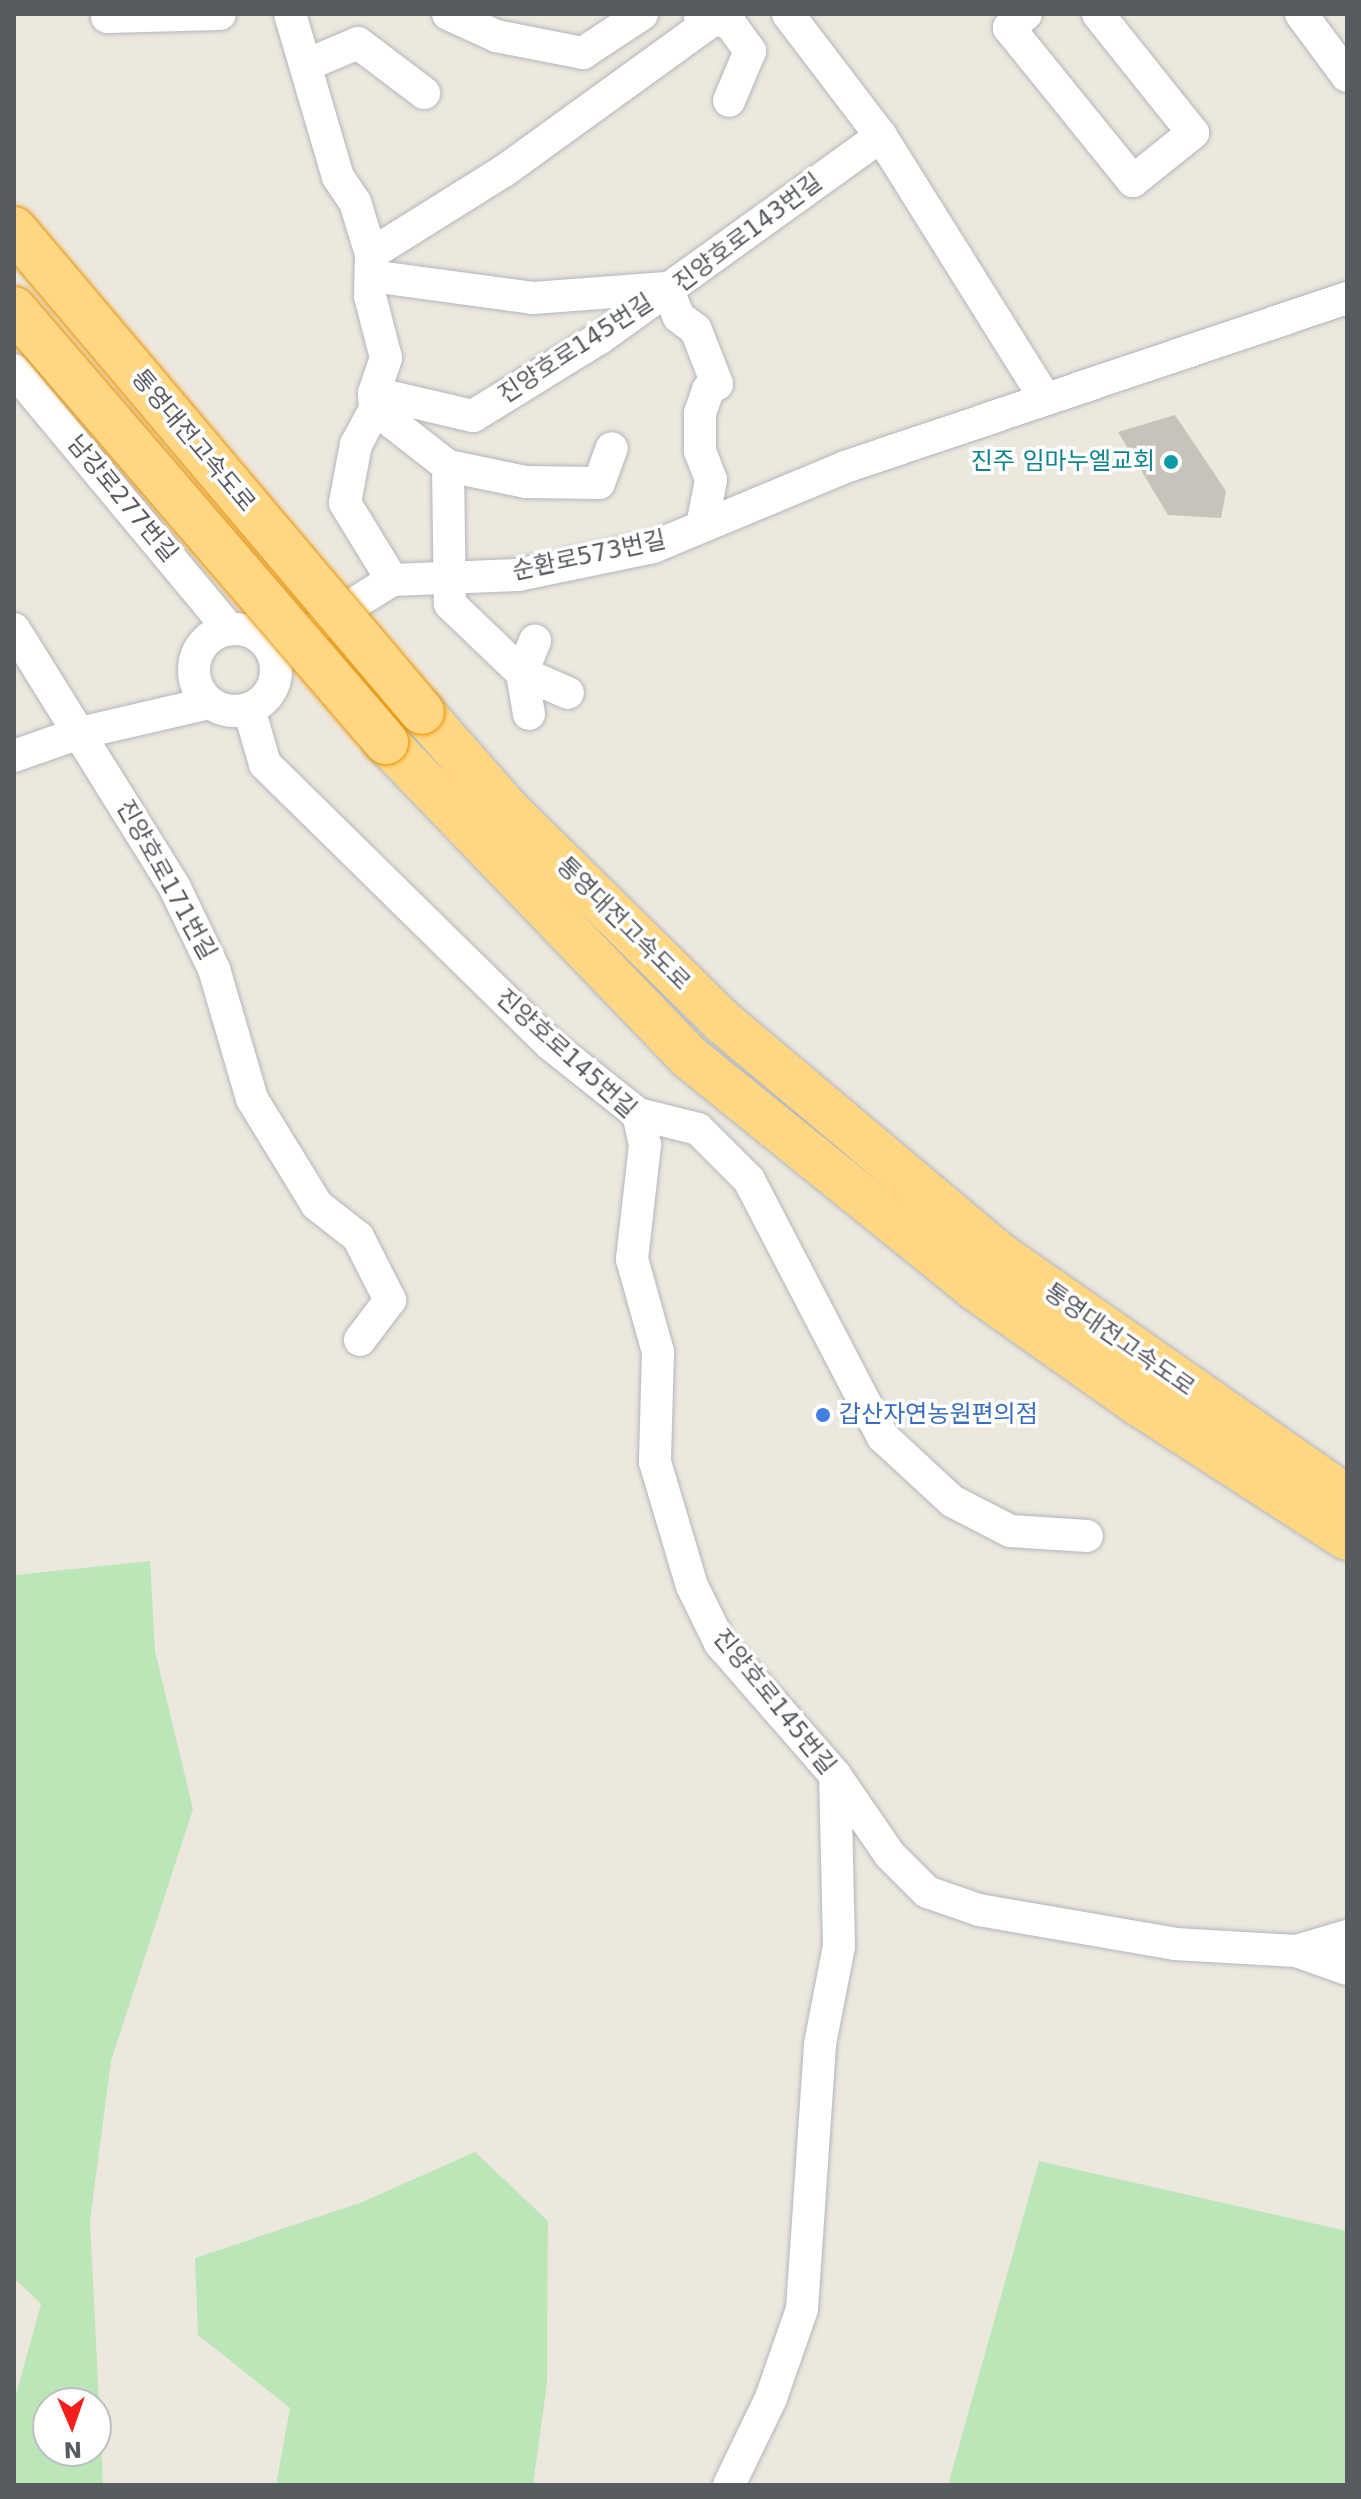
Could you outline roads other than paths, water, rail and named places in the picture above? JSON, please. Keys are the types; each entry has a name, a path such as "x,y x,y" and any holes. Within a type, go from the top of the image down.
{"highway":[{"name":"통영대전고속도로","path":"14,229 508,810 723,1022 1001,1256 1347,1497"},
{"name":"통영대전고속도로","path":"14,309 386,742 701,1068 976,1289 1136,1402 1347,1538"}],"street":[{"path":"107,17 220,14"},
{"path":"290,14 338,177 355,202 371,260 370,296 386,358 375,401 356,444 345,503 392,580"},
{"path":"448,14 488,21 496,36 583,53 642,14"},
{"path":"788,14 881,136 1044,397"},
{"path":"1026,14 1009,28 1133,181 1193,133 1098,14"},
{"path":"1301,14 1347,76"},
{"path":"371,260 504,171 707,17 729,22 750,51 729,101"},
{"path":"306,65 358,43 424,93"},
{"name":"진양호로143번길","path":"702,526 711,480 700,451 700,413 708,390 717,384 696,330 679,317 667,288 881,136"},
{"name":"진양호로145번길","path":"371,260 371,276 533,298 667,288"},
{"name":"진양호로145번길","path":"375,401 473,416 600,338 667,288"},
{"name":"순환로573번길","path":"274,654 392,580 448,575 518,575 653,547 845,467 1044,397 1347,298"},
{"name":"남강로277번길","path":"14,370 229,629"},
{"path":"375,401 448,466 526,482 599,483 612,448"},
{"path":"448,466 450,604 522,673 568,693"},
{"name":"진양호로171번길","path":"14,629 175,888 214,969 252,1099 317,1205 358,1237 390,1300 360,1340"},
{"path":"229,629 256,634 274,654 277,667 270,692 249,709 222,709 209,703 195,680 197,653 216,633 229,629"},
{"path":"529,714 522,673 535,640"},
{"path":"14,756 80,733 209,703"},
{"name":"진양호로145번길","path":"249,709 265,764 550,1044 638,1114 645,1145 632,1259 658,1352 659,1476 692,1586 720,1643 835,1775 890,1855 927,1892 979,1910 1161,1941 1296,1951"},
{"path":"638,1114 698,1129 749,1180 883,1437 952,1501 1010,1531 1087,1536"},
{"path":"729,2485 771,2398 802,2309 820,2044 839,1946 835,1775"},
{"path":"1296,1951 1347,1936"},
{"path":"1296,1951 1347,1969"}],"place":[{"name":"진주 임마누엘교회","path":"1171,462"},
{"name":"갑산자연농원편의점","path":"823,1415"}]}
